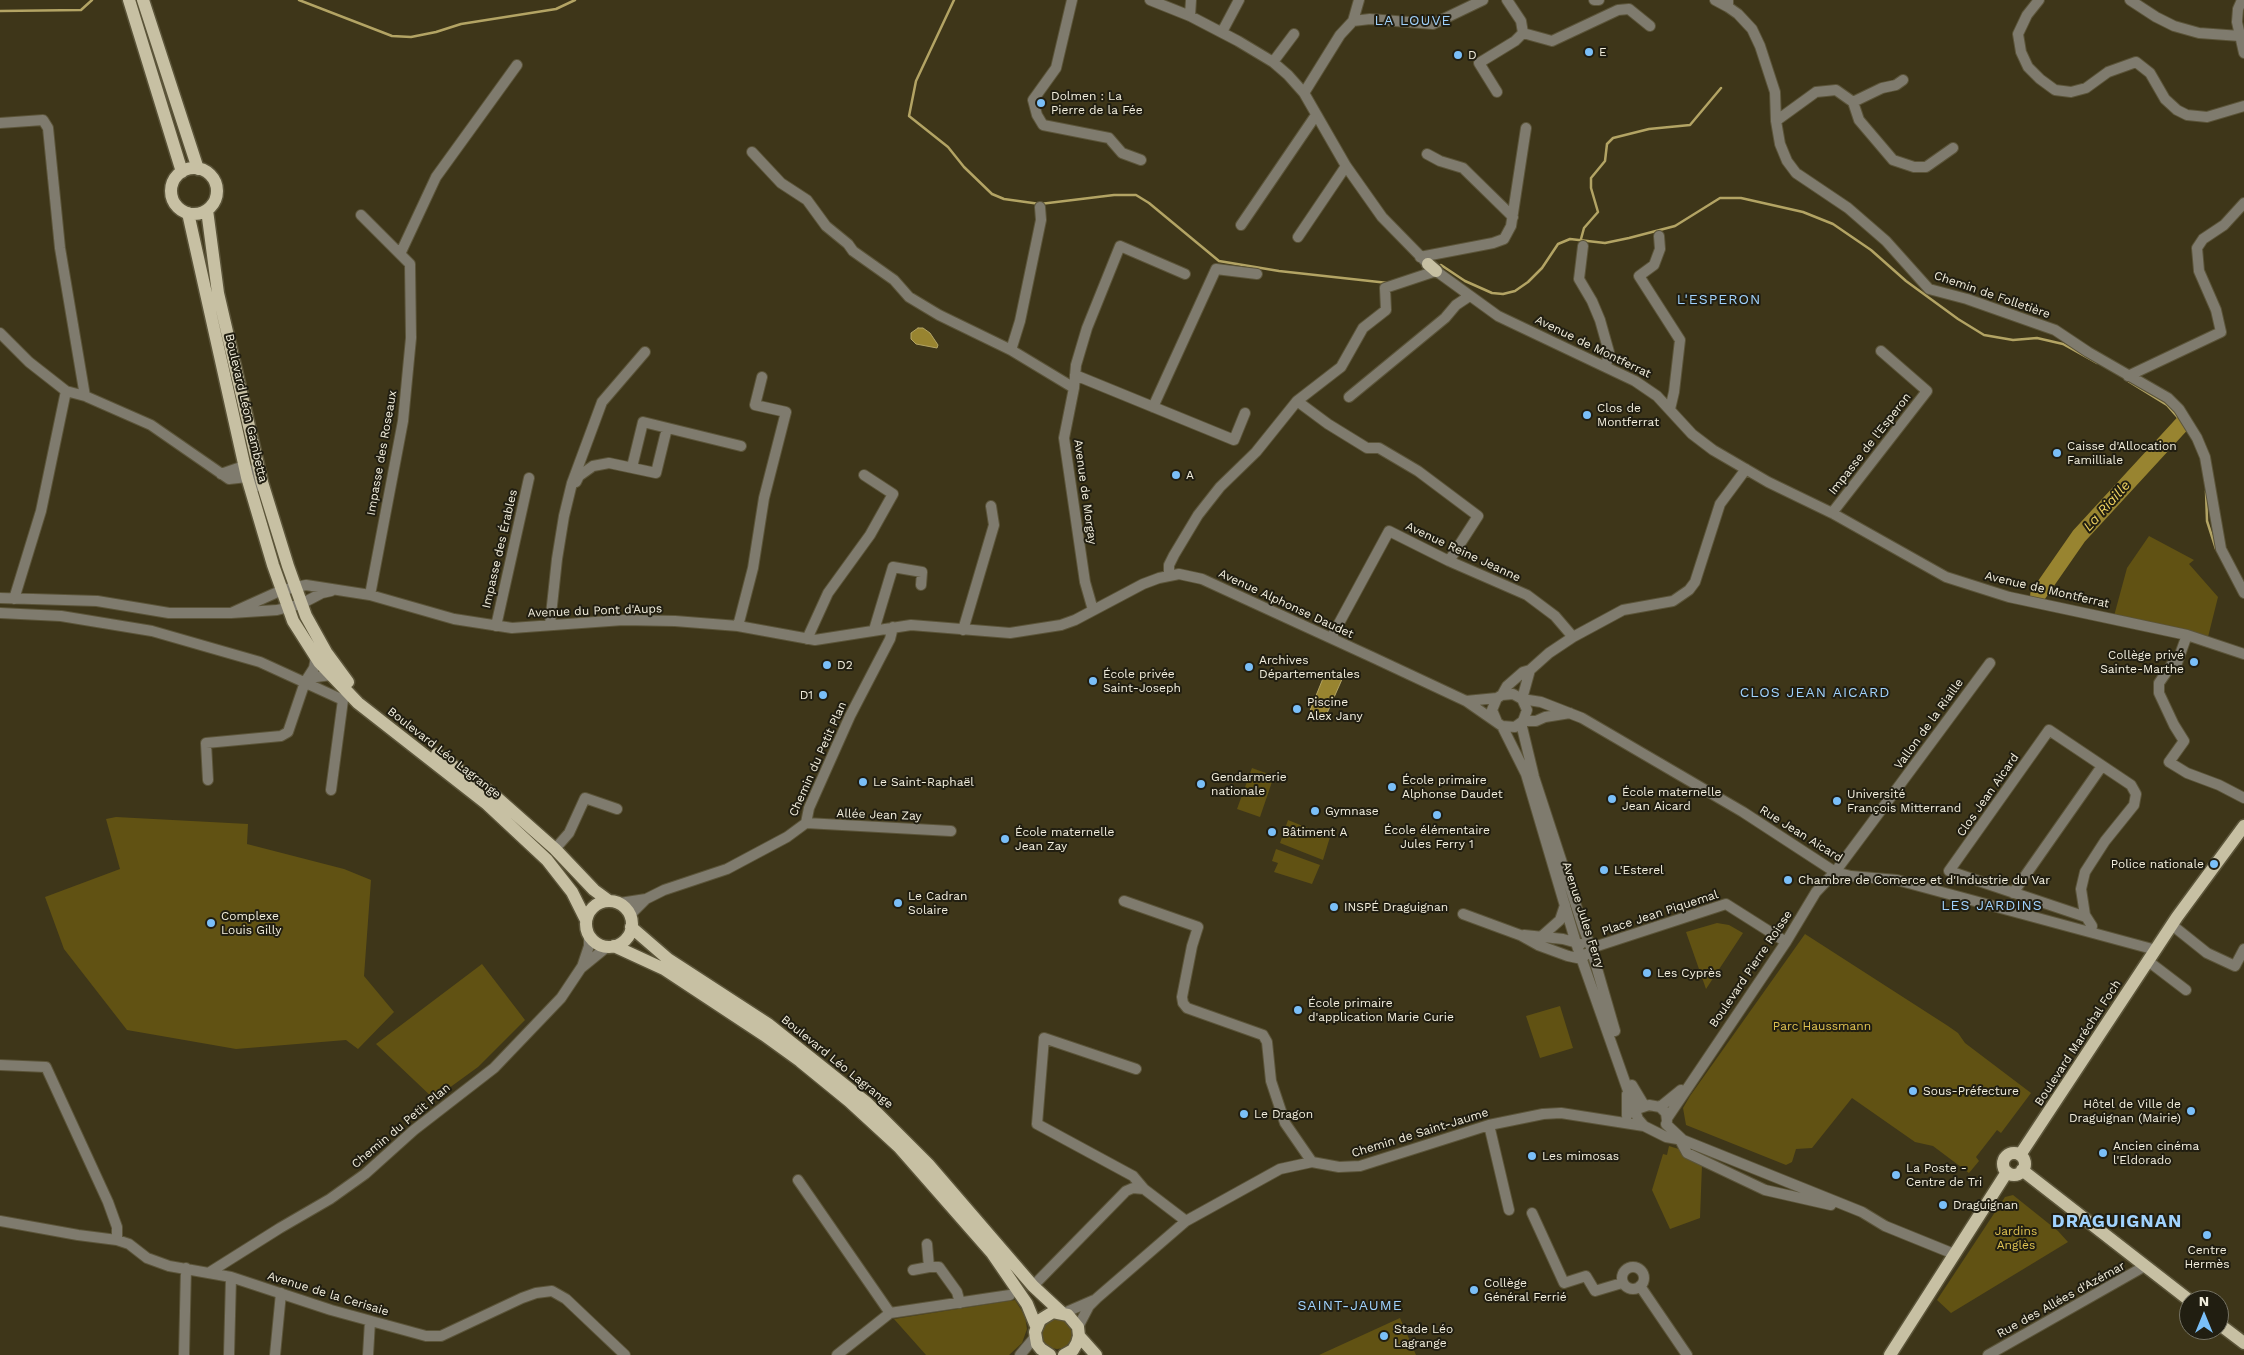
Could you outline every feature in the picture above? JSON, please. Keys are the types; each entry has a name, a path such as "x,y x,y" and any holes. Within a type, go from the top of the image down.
{"main road":[{"path":"129,0 182,172"},
{"path":"143,0 198,169"},
{"path":"198,169 212,176 217,190 216,198 207,210 194,214 188,213 176,204 172,190 176,177 182,172 198,169"},
{"name":"Boulevard Léon Gambetta","path":"207,210 218,293 262,528 295,605"},
{"name":"Boulevard Léon Gambetta","path":"188,213 250,468 277,532 289,589"},
{"name":"Boulevard Léo Lagrange","path":"295,605 331,675 346,697 358,703 487,804 547,860 572,892 586,920"},
{"name":"Boulevard Léo Lagrange","path":"321,654 358,693 385,717 494,795 555,849 594,890 614,902"},
{"name":"Boulevard Maréchal Foch","path":"2020,1155 2172,925 2244,826"},
{"path":"614,902 631,921 626,939 611,946 597,943 589,935 586,920 588,914 597,904 614,902"},
{"name":"Boulevard Léo Lagrange","path":"631,921 668,959 768,1024 843,1082 875,1110 928,1164 1033,1286 1062,1313 1071,1317 1079,1331"},
{"name":"Boulevard Léo Lagrange","path":"611,946 664,969 764,1035 800,1061 849,1101 899,1148 992,1253 1027,1304 1041,1349 1046,1355"},
{"path":"2012,1153 2020,1155 2024,1161 2022,1170 2015,1174 2008,1172 2003,1165 2005,1157 2012,1153"},
{"path":"2022,1170 2179,1292"},
{"path":"1890,1355 2008,1172"},
{"path":"1035,1332 1046,1315 1062,1313"},
{"path":"1064,1355 1073,1350 1079,1331"},
{"path":"1079,1331 1096,1355"},
{"path":"2229,1332 2244,1344"}],"street":[{"path":"1072,0 1056,68 1033,100 1037,115 1043,125 1109,138 1122,153 1141,160"},
{"name":"Avenue de Montferrat","path":"1150,0 1190,16 1274,62 1304,94 1346,166 1382,217 1430,266 1468,297 1498,316 1606,366 1654,393 1692,434 1713,450 1832,513 1946,577 2009,597 2187,635 2244,654"},
{"path":"1190,16 1191,0"},
{"path":"1222,32 1239,0"},
{"path":"1304,94 1340,35 1353,21 1359,0"},
{"path":"1353,21 1370,19 1433,24 1483,0"},
{"path":"1507,0 1521,21 1523,33"},
{"path":"1594,0 1599,0"},
{"name":"Chemin de Folletière","path":"1715,0 1728,3 1752,29 1760,46 1774,92 1780,144 1787,161 1796,173 1848,208 1886,241 1929,289 1967,299 2055,330 2128,376 2168,398 2178,409 2197,438 2205,457 2221,549 2239,570 2244,593"},
{"path":"2039,0 2027,15 2018,34 2021,52 2028,67 2040,80 2055,90 2072,92 2086,88 2108,72 2136,62 2150,73 2165,99 2177,110 2187,115 2207,117 2244,106"},
{"path":"2130,0 2156,18 2174,26 2199,33 2240,36"},
{"path":"2242,0 2238,9 2237,22 2244,53"},
{"path":"1523,33 1552,41 1618,10 1629,9 1650,26"},
{"path":"1497,92 1479,63 1515,41 1523,33"},
{"path":"1274,62 1294,34"},
{"path":"400,252 436,177 517,66"},
{"path":"1853,102 1882,88 1896,85 1903,80"},
{"path":"1776,121 1816,92 1836,90 1853,102 1859,120 1893,160 1914,167 1926,167 1953,148"},
{"path":"1241,225 1316,114"},
{"path":"0,123 43,120 48,128 60,248 85,396"},
{"path":"1169,576 1169,565 1198,515 1220,487 1256,452 1297,401 1340,367 1364,328 1386,310 1385,288 1430,266 1499,242 1509,233 1526,128"},
{"path":"752,152 782,183 807,200 826,226 848,244 853,251 894,280 910,297 939,315 1011,350 1074,388"},
{"path":"1427,154 1440,162 1463,168 1513,217"},
{"path":"1298,237 1346,166"},
{"path":"2128,376 2220,332 2216,310 2199,271 2197,248 2203,239 2224,224 2244,203"},
{"path":"1011,350 1020,321 1040,228 1040,206"},
{"name":"Impasse des Roseaux","path":"361,215 410,264 409,355 403,421 370,595"},
{"path":"1659,236 1660,249 1654,265 1639,276 1680,340 1674,392 1670,409"},
{"name":"Avenue de Morgay","path":"1093,610 1085,582 1064,438 1075,375 1087,328 1120,246 1185,274"},
{"path":"1583,246 1579,279 1592,301 1600,320 1609,352 1606,366"},
{"path":"1153,407 1216,269 1257,274"},
{"path":"1349,397 1445,318 1456,305 1468,297"},
{"path":"0,333 29,362 66,391 85,396 151,425 221,474 250,468"},
{"name":"Impasse de l'Esperon","path":"1832,513 1927,391 1881,351"},
{"path":"550,624 557,559 568,499 602,402 645,352"},
{"path":"1075,375 1234,440 1245,412"},
{"path":"738,626 753,568 764,498 786,412 755,405 762,378"},
{"path":"14,599 42,511 66,391"},
{"path":"1297,401 1328,424 1366,448 1379,448 1418,471 1478,516 1449,561"},
{"path":"632,467 643,422 741,446"},
{"path":"568,499 579,476 593,466 609,463 656,473 667,428"},
{"path":"1571,713 1545,717 1536,721 1522,722 1515,727 1499,724 1492,710 1507,686 1573,637 1623,610 1673,601 1689,590 1695,582 1720,504 1746,469"},
{"path":"807,639 828,593 870,535 893,494 864,475"},
{"name":"Impasse des Érables","path":"496,626 529,478"},
{"path":"963,630 994,525 991,506"},
{"name":"Avenue Reine Jeanne","path":"1331,638 1389,531 1449,561 1527,595 1555,616 1573,637"},
{"path":"874,630 892,567 922,572 921,585"},
{"name":"Avenue Alphonse Daudet","path":"1093,610 1142,584 1169,576 1179,574 1202,579 1466,701 1499,724"},
{"name":"Avenue du Pont d'Aups","path":"231,613 306,584 370,595 454,619 512,628 623,620 675,621 738,626 807,639 824,639 892,627 921,625 993,633 1025,632 1061,625 1093,610"},
{"name":"Avenue du Pont d'Aups","path":"0,600 97,601 169,613 231,613 274,610 295,605 322,593 335,590"},
{"path":"0,613 61,616 152,631 251,659 346,697 331,790"},
{"name":"Chemin du Petit Plan","path":"614,902 646,898 727,869 787,837 806,823 810,806 850,716 889,640 892,627"},
{"path":"2187,635 2177,664 2172,664 2159,683 2159,693 2184,741 2169,762 2187,773 2219,785 2244,798"},
{"path":"208,780 206,743 281,736 288,732 305,682 321,654"},
{"name":"Vallon de la Riaille","path":"1835,872 1990,663"},
{"path":"1522,699 1530,670"},
{"path":"305,682 316,677 331,675"},
{"path":"1466,701 1513,694 1522,699 1527,710 1522,722"},
{"name":"Rue Jean Aicard","path":"1522,699 1541,702 1571,713 1743,812 1835,872 1852,876 1897,880 2157,948"},
{"path":"1525,738 1536,721"},
{"name":"Avenue Jules Ferry","path":"1522,722 1534,777 1582,927 1591,948 1633,1089 1644,1106"},
{"name":"Avenue Jules Ferry","path":"1499,724 1526,774 1576,943 1628,1088 1632,1115 1644,1126"},
{"name":"Clos Jean Aicard","path":"2086,917 1949,871 2049,730 2131,786 2136,794 2134,806 2105,841 2085,872 2080,889 2086,917 2092,926 2091,932"},
{"path":"2013,893 2102,766"},
{"path":"555,849 569,834 585,798 617,809"},
{"name":"Allée Jean Zay","path":"806,823 951,831"},
{"name":"Boulevard Pierre Roisse","path":"1657,1132 1661,1131 1691,1081 1786,942 1816,892 1835,872"},
{"name":"Chemin du Petit Plan","path":"631,921 646,898"},
{"path":"1124,902 1198,927 1192,946 1182,997 1184,1003 1187,1008 1264,1035 1268,1042 1272,1081 1285,1122 1312,1162"},
{"name":"Place Jean Piquemal","path":"1591,948 1726,904 1786,942"},
{"path":"1542,936 1560,920 1565,905"},
{"path":"1463,914 1520,934 1545,948 1568,956 1582,959 1591,948 1542,936 1520,934"},
{"path":"2172,925 2207,953 2235,966 2244,949"},
{"name":"Chemin du Petit Plan","path":"210,1272 280,1228 330,1200 365,1174 414,1130 494,1068 561,998 581,968 589,946 589,935"},
{"name":"Chemin du Petit Plan","path":"581,968 611,946"},
{"path":"2148,961 2186,990"},
{"path":"1136,1069 1044,1038 1037,1124 1134,1176 1144,1189 1186,1221"},
{"path":"0,1065 46,1067 108,1202 117,1227 117,1240"},
{"name":"Boulevard Pierre Roisse","path":"1660,1107 1691,1081"},
{"path":"1632,1115 1644,1106 1660,1107 1687,1153 1765,1190 1824,1203 1867,1220 1883,1224"},
{"name":"Chemin de Saint-Jaume","path":"1097,1298 1186,1221 1280,1169 1312,1162 1338,1167 1360,1166 1489,1125 1543,1114 1561,1113 1644,1126 1666,1137 1681,1140"},
{"name":"Chemin de Saint-Jaume","path":"1609,1120 1632,1115"},
{"path":"1489,1125 1509,1210"},
{"path":"1681,1140 1862,1212 1883,1224 1954,1254"},
{"path":"798,1180 890,1313"},
{"path":"1033,1286 1126,1191 1138,1187 1144,1189"},
{"path":"1532,1212 1564,1283 1586,1276 1595,1291 1622,1283"},
{"name":"Avenue de la Cerisaie","path":"0,1222 117,1240 129,1244 147,1258 169,1266 231,1276 331,1310 434,1337 440,1336 522,1298 536,1293 552,1291 566,1299 625,1355"},
{"path":"927,1244 929,1267"},
{"name":"Rue des Allées d'Azémar","path":"1988,1355 2145,1266"},
{"path":"913,1270 939,1267 957,1292 960,1303"},
{"path":"184,1355 186,1268"},
{"path":"1622,1283 1624,1272 1633,1268 1639,1270 1643,1276 1640,1286"},
{"path":"229,1355 231,1276"},
{"path":"1622,1283 1631,1289 1640,1286"},
{"path":"1640,1286 1686,1355"},
{"path":"275,1355 280,1292"},
{"path":"837,1355 890,1313 1010,1296"},
{"path":"1062,1313 1097,1298"},
{"path":"1079,1331 1086,1312 1097,1298"},
{"path":"368,1355 370,1321"},
{"path":"1020,1355 1035,1332"}],"green space":[{"path":"2149,536 2194,560 2189,564 2218,597 2208,637 2114,616 2127,568"},
{"path":"1252,768 1274,776 1260,817 1237,809"},
{"name":"Complexe Louis Gilly","path":"116,817 248,824 247,844 344,869 371,880 364,976 394,1012 358,1049 346,1040 236,1049 127,1030 64,949 45,897 120,869 106,819"},
{"path":"1288,820 1330,837 1323,860 1280,843"},
{"path":"1276,849 1320,865 1312,884 1274,872 1278,863 1272,861"},
{"path":"1717,923 1729,925 1743,933 1706,989 1686,932"},
{"name":"Parc Haussmann","path":"1805,934 1958,1033 1965,1043 2031,1093 2001,1133 1997,1130 1976,1157 1979,1161 1969,1173 1933,1146 1915,1142 1852,1098 1812,1148 1796,1149 1792,1162 1786,1165 1686,1125 1683,1108 1690,1096"},
{"path":"482,964 525,1020 478,1067 434,1099 376,1044"},
{"path":"1560,1006 1573,1048 1540,1058 1526,1016"},
{"path":"1669,1146 1682,1150 1702,1165 1700,1218 1670,1229 1652,1190 1663,1154 1667,1155"},
{"name":"Jardins Anglès","path":"2013,1195 2058,1231 2068,1242 1951,1313 1937,1300 2005,1197"},
{"path":"1015,1300 1025,1316 1027,1329 1022,1343 1009,1355 926,1355 894,1319"},
{"name":"Stade Léo Lagrange","path":"1400,1318 1416,1355 1319,1355"},
{"path":"1057,1319 1063,1320 1071,1328 1071,1340 1063,1348 1057,1349 1051,1348 1043,1340 1042,1334 1043,1328 1051,1320"}],"shaded area":[{"path":"918,328 923,328 930,333 938,345 937,348 916,344 911,339 911,333"},
{"path":"1326,671 1343,677 1324,720 1309,713"}],"waterway":[{"path":"0,11 81,10 92,0"},
{"path":"299,0 392,36 411,37 461,24 556,9 575,0"},
{"path":"954,0 916,81 909,116 948,147 964,167 992,194 1004,199 1040,204 1114,195 1136,195 1149,203 1219,261 1279,271 1388,283"},
{"path":"1581,239 1584,228 1598,212 1591,188 1591,178 1605,161 1607,144 1613,138 1649,129 1690,125 1721,88"},
{"path":"1438,266 1441,265 1465,281 1492,293 1503,294 1515,291 1528,282 1542,268 1558,244 1570,239 1605,243 1629,238 1675,226 1720,198 1741,198 1803,212 1833,224 1871,250 1906,281 1958,319 1984,335 2013,340 2037,338 2063,344 2097,363"},
{"path":"2128,381 2167,405 2181,421"},
{"name":"La Riaille","path":"2038,595 2079,536 2183,423"},
{"path":"2206,491 2207,521 2216,549"}],"place":[{"name":"E","path":"1589,52"},
{"name":"D","path":"1458,55"},
{"name":"Dolmen : La Pierre de la Fée","path":"1041,103"},
{"name":"Clos de Montferrat","path":"1587,415"},
{"name":"Caisse d'Allocation Familliale","path":"2057,453"},
{"name":"A","path":"1176,475"},
{"name":"Collège privé Sainte-Marthe","path":"2194,662"},
{"name":"D2","path":"827,665"},
{"name":"Archives Départementales","path":"1249,667"},
{"name":"École privée Saint-Joseph","path":"1093,681"},
{"name":"D1","path":"823,695"},
{"name":"Piscine Alex Jany","path":"1297,709"},
{"name":"Le Saint-Raphaël","path":"863,782"},
{"name":"Gendarmerie nationale","path":"1201,784"},
{"name":"École primaire Alphonse Daudet","path":"1392,787"},
{"name":"École maternelle Jean Aicard","path":"1612,799"},
{"name":"Université François Mitterrand","path":"1837,801"},
{"name":"Gymnase","path":"1315,811"},
{"name":"École élémentaire Jules Ferry 1","path":"1437,815"},
{"name":"Bâtiment A","path":"1272,832"},
{"name":"École maternelle Jean Zay","path":"1005,839"},
{"name":"Police nationale","path":"2214,864"},
{"name":"L'Esterel","path":"1604,870"},
{"name":"Chambre de Comerce et d'Industrie du Var","path":"1788,880"},
{"name":"Le Cadran Solaire","path":"898,903"},
{"name":"INSPÉ Draguignan","path":"1334,907"},
{"name":"Complexe Louis Gilly","path":"211,923"},
{"name":"Les Cyprès","path":"1647,973"},
{"name":"École primaire d'application Marie Curie","path":"1298,1010"},
{"name":"Sous-Préfecture","path":"1913,1091"},
{"name":"Hôtel de Ville de Draguignan (Mairie)","path":"2191,1111"},
{"name":"Le Dragon","path":"1244,1114"},
{"name":"Ancien cinéma l'Eldorado","path":"2103,1153"},
{"name":"Les mimosas","path":"1532,1156"},
{"name":"La Poste - Centre de Tri","path":"1896,1175"},
{"name":"Draguignan","path":"1943,1205"},
{"name":"Centre Hermès","path":"2207,1235"},
{"name":"Collège Général Ferrié","path":"1474,1290"},
{"name":"Stade Léo Lagrange","path":"1384,1336"}],"district":[{"name":"LA LOUVE","path":"1413,21"},
{"name":"L'ESPERON","path":"1719,300"},
{"name":"CLOS JEAN AICARD","path":"1815,693"},
{"name":"LES JARDINS","path":"1992,906"},
{"name":"DRAGUIGNAN","path":"2117,1222"},
{"name":"SAINT-JAUME","path":"1350,1306"}]}
